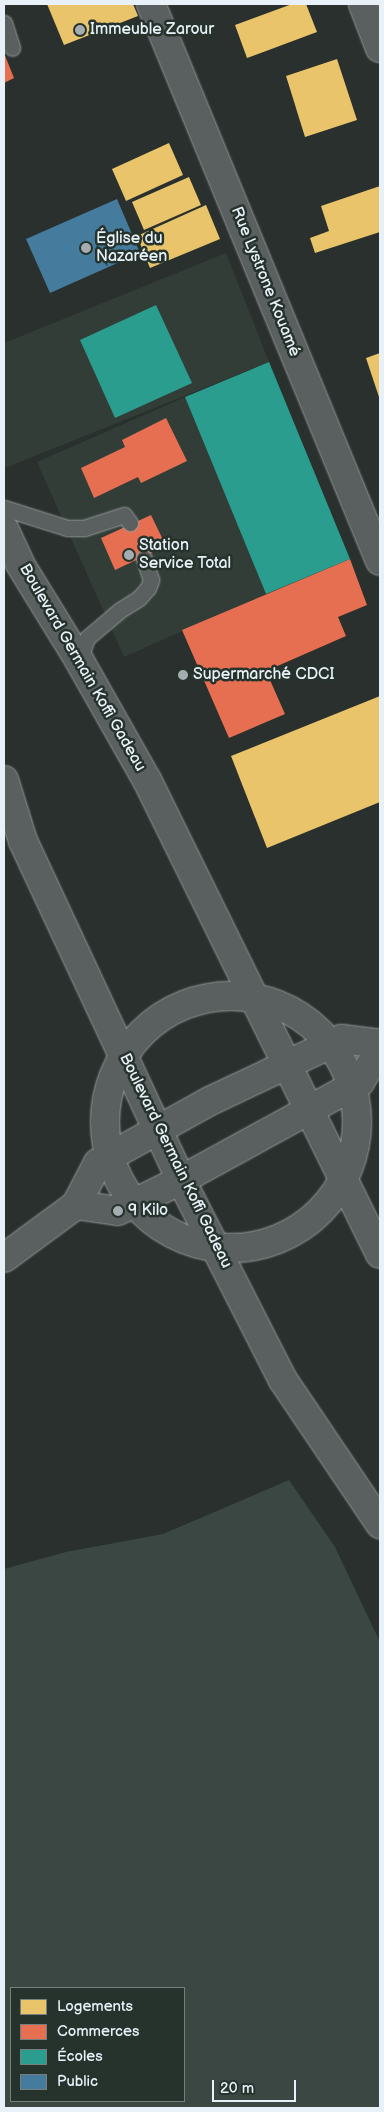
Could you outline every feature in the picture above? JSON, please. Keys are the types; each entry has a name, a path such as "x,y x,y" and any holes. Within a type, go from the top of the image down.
{"main road":[{"name":"Rue Lystrone Kouamé","path":"151,4 380,561"},
{"path":"363,4 380,48"},
{"name":"Boulevard Germain Koffi Gadeau","path":"4,529 20,564 80,660 147,780 257,998"},
{"name":"Boulevard Germain Koffi Gadeau","path":"4,780 23,841 158,1132 283,1380 380,1524"},
{"path":"220,996 257,998 293,1011 312,1025 330,1044 352,1087 356,1137 345,1179 312,1219 295,1231 269,1244 217,1249 174,1235 134,1203 120,1184 110,1157 106,1108 110,1084 124,1056 152,1023 185,1004 220,996"},
{"path":"257,998 380,1254"},
{"path":"4,1258 76,1205 98,1163 158,1132 210,1101 288,1062 341,1039 380,1044"},
{"path":"76,1205 118,1211 182,1180 360,1082 380,1049"}],"lane":[{"path":"4,23 12,48"},
{"path":"4,508 67,528 84,528 124,514 130,523"},
{"path":"80,660 87,638 120,610 139,598 148,588 151,580 144,558"}],"shaded area":[{"path":"226,253 269,362 5,468 4,343"},
{"path":"185,397 266,594 124,657 37,462"},
{"path":"289,1480 335,1547 380,1642 380,2108 4,2108 4,1569 66,1552 163,1534"}],"building: Logements":[{"name":"Immeuble Zarour","path":"47,4 133,4 138,16 64,45"},
{"path":"292,4 306,4 317,32 247,58 235,25"},
{"path":"337,59 357,120 305,137 286,76"},
{"path":"169,143 183,175 126,201 112,169"},
{"path":"189,177 201,205 144,230 132,202"},
{"path":"380,186 380,232 315,253 310,238 329,231 321,206"},
{"path":"206,205 220,239 150,268 137,236"},
{"path":"380,353 380,400 366,358"},
{"path":"380,696 380,802 267,848 231,756"}],"building: Commerces":[{"path":"4,53 14,78 4,83"},
{"path":"166,418 187,461 141,483 138,477 94,498 81,468 125,447 122,440"},
{"path":"151,515 166,546 115,570 101,538"},
{"path":"350,559 367,605 338,617 346,636 266,671 285,714 229,738 182,630"}],"building: Écoles":[{"path":"156,305 192,383 115,418 80,340"},
{"path":"269,362 350,559 266,594 185,397"}],"building: Public":[{"path":"117,199 140,253 50,293 26,239"}],"place":[{"name":"Immeuble Zarour","path":"80,30"},
{"name":"Église du Nazaréen","path":"86,248"},
{"name":"Station Service Total","path":"129,555"},
{"name":"Supermarché CDCI","path":"183,675"},
{"name":"9 Kilo","path":"118,1211"}]}
